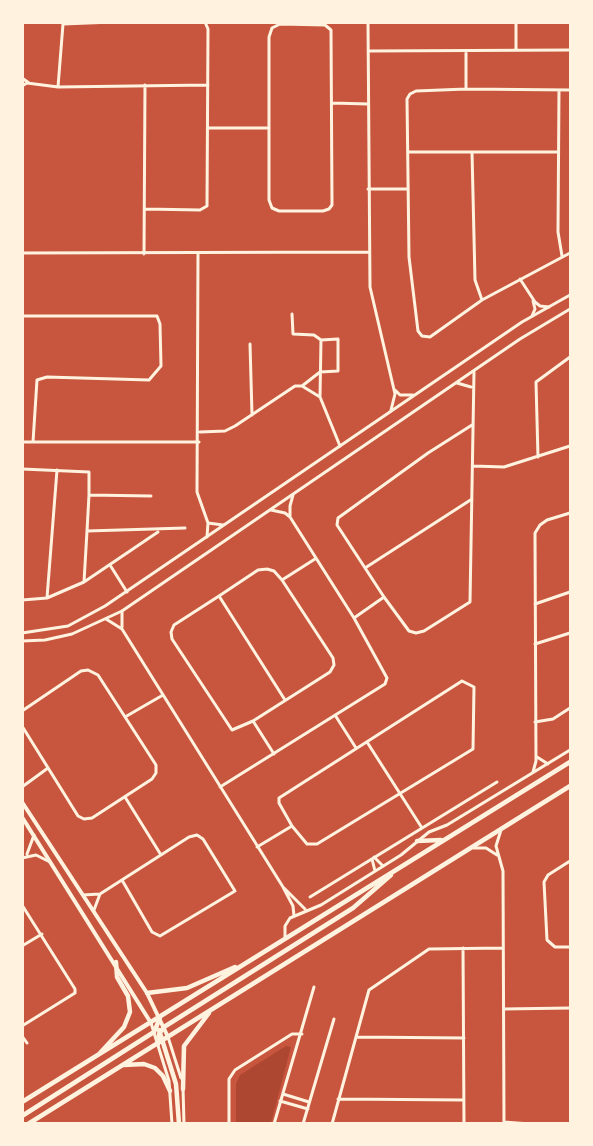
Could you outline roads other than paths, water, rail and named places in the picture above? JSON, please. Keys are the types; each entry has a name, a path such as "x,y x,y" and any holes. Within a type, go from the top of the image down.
{"main road":[{"path":"22,1102 570,762"},
{"path":"28,1124 570,786"},
{"path":"22,802 147,993 160,1017 158,1044"},
{"path":"22,817 116,962 151,1023 166,1038 176,1084 179,1124"},
{"path":"417,841 443,840"},
{"path":"22,1116 353,909 375,891 394,870"},
{"path":"147,993 187,988 248,961"},
{"path":"98,1056 124,1027 130,1012 128,996 116,973 116,962"},
{"path":"183,1089 184,1046 211,1010"},
{"path":"122,1065 151,1066 163,1076 170,1091"}],"street":[{"path":"58,87 63,24 114,22"},
{"path":"190,22 199,22"},
{"path":"146,209 196,210 207,206 208,29 205,22"},
{"path":"368,22 370,288 395,398 390,412"},
{"path":"516,22 516,50"},
{"path":"276,26 329,27 332,34 332,205 329,209 279,211 272,208 269,200 269,128 269,37 276,26"},
{"path":"368,51 570,50"},
{"path":"466,51 466,89"},
{"path":"22,78 30,84"},
{"path":"22,86 30,84 58,87 145,84 208,85"},
{"path":"144,254 145,84"},
{"path":"570,90 466,89 416,91 410,94 407,99 409,257 418,331 422,336 430,337 482,300 570,253"},
{"path":"559,90 558,232 562,256"},
{"path":"332,103 368,104"},
{"path":"207,128 269,128"},
{"path":"408,152 558,152"},
{"path":"472,152 475,280 482,300"},
{"path":"368,189 408,189"},
{"path":"23,252 144,254 369,252"},
{"path":"198,253 198,500 207,523 207,537"},
{"path":"520,279 540,306 549,307"},
{"path":"22,633 68,626 127,592 532,316 570,295"},
{"path":"532,316 535,309 533,299"},
{"path":"22,641 61,637 122,611 540,326 570,309"},
{"path":"292,314 293,334 314,335 321,340 338,339 339,368 335,373 320,372 302,386"},
{"path":"22,316 158,316 160,324 161,366 149,380 47,377 37,380 33,442"},
{"path":"321,340 320,397 340,446"},
{"path":"250,344 252,415"},
{"path":"538,457 536,382 570,357"},
{"path":"472,425 428,453 338,518 337,525 409,631 416,633 424,631 470,602 474,372"},
{"path":"390,383 400,395 408,397 417,394"},
{"path":"457,383 467,384 472,389"},
{"path":"199,432 225,430 295,386 302,386 320,397"},
{"path":"22,442 199,442"},
{"path":"473,466 504,467 570,446"},
{"path":"22,469 88,472 89,495 84,582"},
{"path":"47,598 57,470"},
{"path":"89,495 151,496"},
{"path":"290,517 293,495"},
{"path":"365,568 472,499"},
{"path":"220,787 385,684 387,678 354,618 290,517 285,513 271,510"},
{"path":"533,774 536,756 535,533 547,520 570,513"},
{"path":"207,523 225,524"},
{"path":"87,531 159,531 185,528"},
{"path":"22,600 47,598 84,582 159,531"},
{"path":"282,580 315,559"},
{"path":"110,564 127,592"},
{"path":"258,570 274,571 333,658 334,665 330,672 253,721 232,730 172,639 171,632 174,626 219,596 258,570"},
{"path":"534,604 570,592"},
{"path":"219,596 285,700"},
{"path":"354,618 384,597"},
{"path":"122,611 122,629"},
{"path":"106,619 122,629 283,887 293,906 294,916"},
{"path":"535,644 570,633"},
{"path":"22,711 81,671 88,670 98,675 156,765 156,773 152,779 92,818 84,819 78,816 22,726"},
{"path":"462,681 474,687 473,749 313,846 307,844 292,826 279,803 279,798 367,742 462,681"},
{"path":"125,717 163,695"},
{"path":"535,722 554,719 570,708"},
{"path":"335,715 356,748"},
{"path":"253,721 274,753"},
{"path":"367,742 422,828"},
{"path":"285,938 285,926 294,916 306,909 321,905 404,853 417,841 570,750"},
{"path":"536,756 548,764"},
{"path":"24,784 48,768"},
{"path":"310,897 497,782"},
{"path":"124,796 161,855"},
{"path":"467,801 477,807"},
{"path":"467,801 468,812"},
{"path":"257,847 292,826"},
{"path":"502,829 497,841 497,855 503,871 504,1123 530,1124"},
{"path":"24,857 32,847 34,835"},
{"path":"83,895 100,894 189,837 200,837 234,887 235,893 160,936 152,932 122,880"},
{"path":"472,848 486,848 497,855"},
{"path":"24,857 39,855 51,862"},
{"path":"373,858 383,866"},
{"path":"373,858 375,871"},
{"path":"570,861 548,875 544,882 547,940 555,947 570,947"},
{"path":"283,887 297,904 306,909"},
{"path":"94,910 100,894"},
{"path":"22,905 74,985 75,993 22,1026"},
{"path":"22,945 42,934"},
{"path":"463,948 464,1124"},
{"path":"332,1124 369,990 373,985 429,949 503,948"},
{"path":"273,1124 302,1034 314,987"},
{"path":"504,1009 570,1008"},
{"path":"303,1124 334,1019"},
{"path":"229,1124 229,1079 235,1070 292,1034 302,1034"},
{"path":"22,1036 27,1043"},
{"path":"356,1037 464,1038"},
{"path":"166,1038 177,1059 183,1089 184,1124"},
{"path":"158,1044 170,1091 172,1124"},
{"path":"283,1094 309,1102"},
{"path":"338,1099 464,1100"},
{"path":"280,1101 308,1109"}]}
